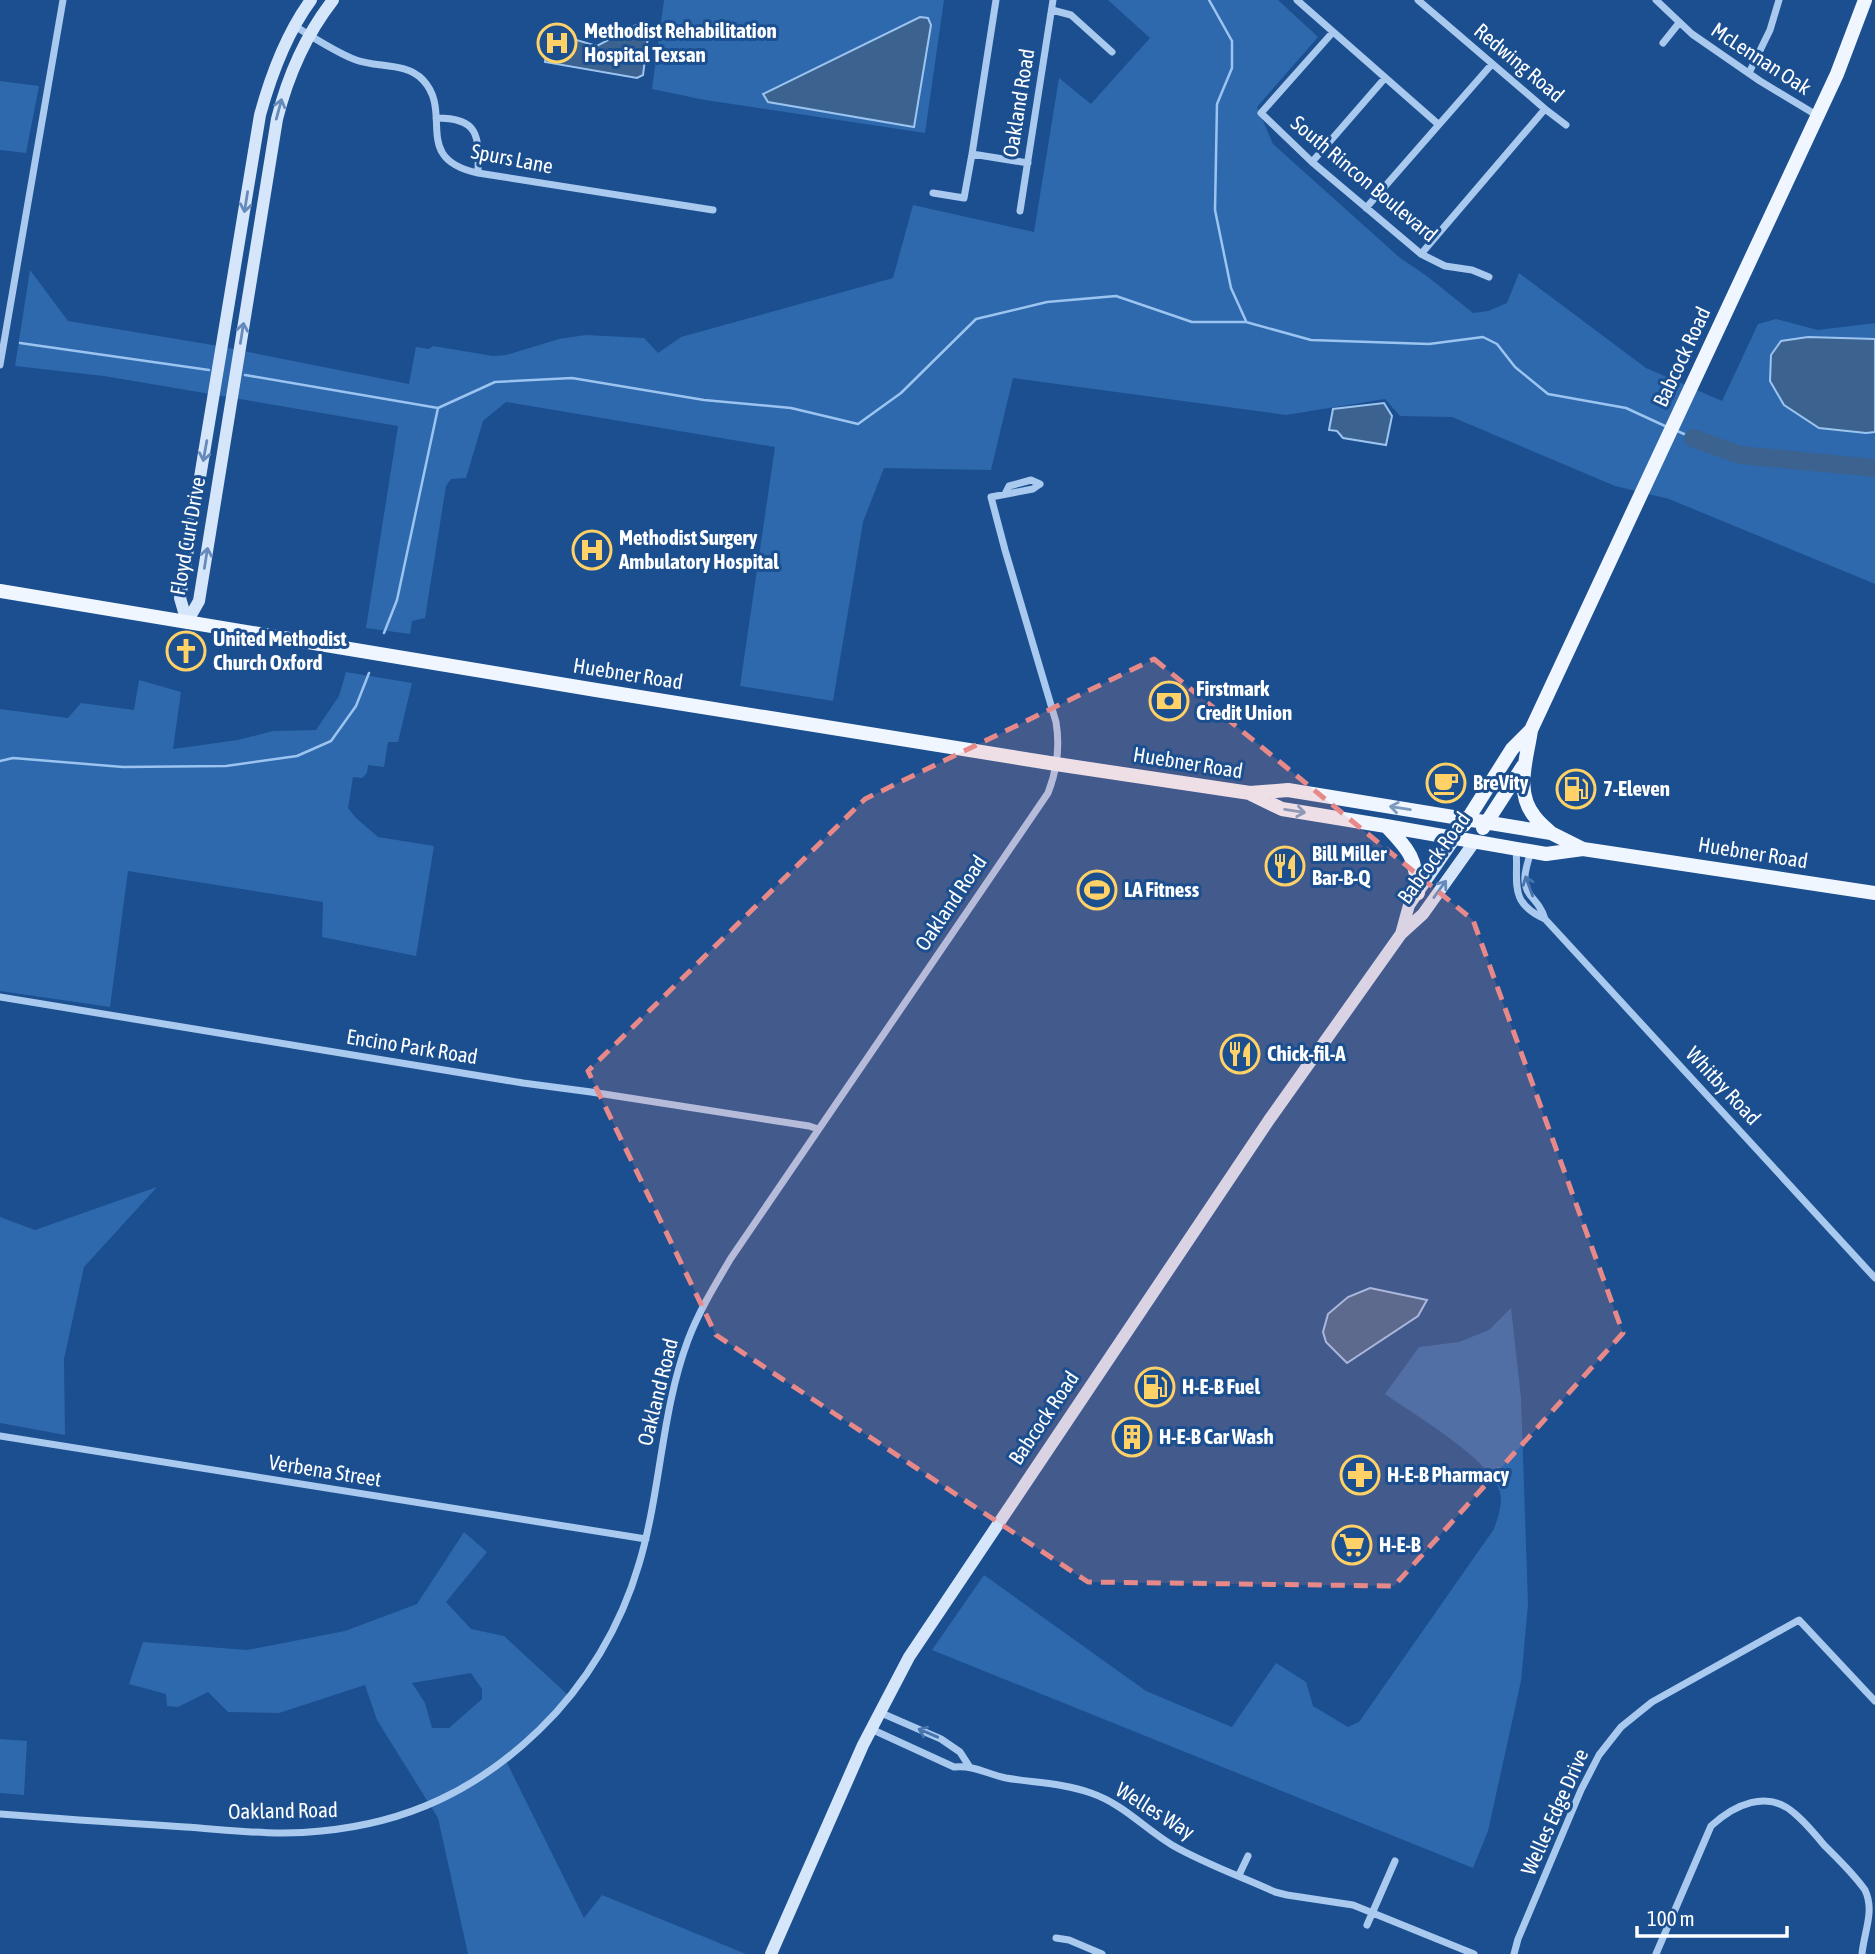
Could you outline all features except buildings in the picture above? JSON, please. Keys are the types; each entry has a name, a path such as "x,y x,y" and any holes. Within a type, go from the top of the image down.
{"main road":[{"name":"Floyd Curl Drive","path":"187,622 180,598 260,115 276,64 311,0"},
{"name":"Floyd Curl Drive","path":"187,622 199,601 277,119 292,70 309,35 333,0"},
{"name":"Babcock Road","path":"771,1954 852,1769 908,1657 1269,1120 1401,934 1423,914 1475,841 1527,759 1531,730 1818,116 1865,0"},
{"path":"211,414 229,413"},
{"name":"Huebner Road","path":"0,591 596,691 1056,764 1250,793 1288,790 1487,822 1551,833 1583,849"},
{"name":"Babcock Road","path":"1401,934 1409,905 1512,749 1531,730"},
{"path":"1527,759 1522,786 1524,797 1535,817 1551,833"},
{"name":"Huebner Road","path":"1250,793 1282,809 1546,854 1583,849 1875,893"},
{"path":"1387,825 1412,857 1417,871 1418,893"}],"street":[{"path":"0,365 63,0"},
{"path":"933,193 964,198 996,0"},
{"name":"Oakland Road","path":"1020,211 1053,0"},
{"path":"1297,0 1438,124"},
{"name":"Redwing Road","path":"1418,0 1566,125"},
{"path":"1749,73 1770,30 1779,0"},
{"name":"McLennan Oak","path":"1659,1 1679,23 1749,73 1818,116"},
{"path":"1052,10 1071,15 1112,52"},
{"path":"1662,43 1679,23"},
{"name":"Spurs Lane","path":"295,26 359,61 407,70 420,77 434,100 437,141 444,155 458,167 478,173 713,209"},
{"name":"South Rincon Boulevard","path":"1333,32 1261,113 1312,162 1421,254 1445,266 1472,270 1489,277"},
{"path":"1366,208 1492,64"},
{"path":"1312,162 1385,78"},
{"path":"1421,254 1545,110"},
{"path":"436,118 459,120 475,132 478,173"},
{"path":"972,154 1028,163"},
{"name":"Oakland Road","path":"0,1814 260,1832 320,1832 359,1826 405,1814 474,1783 502,1763 555,1714 578,1688 610,1635 639,1565 670,1404 687,1341 706,1301 731,1258 1048,793 1059,740 991,498 1005,494"},
{"name":"Whitby Road","path":"1516,848 1517,891 1533,913 1545,919"},
{"name":"Whitby Road","path":"1531,851 1525,882 1545,919 1875,1278"},
{"name":"Encino Park Road","path":"0,997 818,1129"},
{"name":"Verbena Street","path":"0,1436 646,1539"},
{"name":"Welles Edge Drive","path":"1514,1954 1581,1790 1599,1755 1635,1715 1652,1702 1799,1620 1875,1702"},
{"name":"Welles Way","path":"880,1712 941,1739 960,1752 969,1766"},
{"name":"Welles Way","path":"872,1729 954,1766 969,1766 1002,1777 1073,1787 1099,1796 1131,1814 1178,1848 1239,1875 1287,1895 1353,1905 1474,1954"},
{"path":"1656,1954 1711,1826 1723,1815 1744,1804 1767,1800 1794,1813 1865,1890 1871,1910 1862,1954"},
{"path":"1239,1875 1248,1856"},
{"path":"1367,1925 1395,1861"},
{"path":"1056,1938 1069,1940 1102,1954"}],"highlighted area":[{"path":"1154,659 1473,920 1623,1333 1394,1586 1088,1582 716,1335 588,1071 865,799"}],"shaded area":[{"path":"664,0 944,0 925,133 705,100 652,89"},
{"path":"1108,0 1278,0 1318,37 1257,107 1273,144 1399,257 1473,313 1488,311 1507,303 1519,273 1646,368 1722,401 1758,324 1776,319 1818,330 1875,323 1875,584 1669,499 1615,486 1452,417 1400,416 1385,399 1286,415 1013,378 991,470 884,468 863,522 833,701 740,686 775,447 506,402 483,421 466,478 451,479 446,486 425,618 412,621 410,634 366,628 398,426 104,376 15,366 30,270 68,321 213,345 409,384 416,347 429,349 433,346 493,356 586,335 644,338 658,353 681,337 893,278 913,205 1034,232 1059,78 1091,104 1150,38"},
{"path":"920,17 928,18 931,25 914,127 768,102 763,94"},
{"path":"636,25 649,29 643,75 637,78 545,62 546,55 573,39 597,46"},
{"path":"0,81 39,86 26,153 0,150"},
{"path":"1808,337 1875,339 1875,432 1819,428 1784,405 1770,381 1771,355 1781,341"},
{"path":"1384,403 1392,416 1386,445 1343,438 1337,431 1329,430 1333,409"},
{"path":"346,672 412,683 398,742 388,742 384,767 368,765 367,773 362,778 353,777 348,808 378,837 434,846 416,956 322,937 323,902 128,871 110,1007 0,991 0,709 68,718 81,703 134,710 139,680 181,692 173,749 238,740 273,731 316,730 339,696"},
{"path":"157,1187 84,1267 64,1359 65,1435 0,1423 0,1217 35,1230"},
{"path":"1370,1288 1427,1300 1418,1316 1347,1363 1326,1342 1323,1332 1328,1314 1348,1297"},
{"path":"1511,1308 1521,1398 1528,1604 1521,1681 1488,1831 1473,1868 932,1650 984,1575 1146,1691 1232,1727 1276,1663 1306,1682 1313,1706 1348,1727 1359,1722 1494,1529 1501,1501 1494,1479 1483,1466 1450,1438 1385,1394 1419,1347 1459,1342 1489,1330"},
{"path":"464,1532 487,1552 446,1602 471,1629 504,1636 568,1695 504,1757 584,1918 602,1895 746,1954 468,1954 438,1818 377,1720 365,1685 279,1713 228,1712 208,1692 178,1707 167,1706 166,1694 129,1684 143,1642 247,1650 345,1631 417,1604","holes":["471,1673 482,1689 482,1699 449,1728 432,1728 425,1703 412,1683"]},
{"path":"0,1739 27,1741 24,1795 0,1793"}],"waterway":[{"path":"1209,0 1232,41 1232,68 1217,104 1215,210 1231,288 1246,321"},
{"path":"384,633 397,600 438,408 495,382 572,378 704,400 791,408 858,424 901,393 976,319 1047,302 1116,296 1192,322 1246,322 1311,340 1429,344 1483,337 1497,344 1515,367 1548,394 1626,408 1665,426"},
{"path":"20,343 209,370"},
{"path":"245,375 438,408"},
{"path":"1675,430 1693,438"},
{"path":"1693,438 1740,455 1875,468"},
{"path":"0,761 13,758 123,767 226,766 297,756 331,741 356,706 369,673"}],"place":[{"name":"Methodist Rehabilitation Hospital Texsan","path":"557,43"},
{"name":"Methodist Surgery Ambulatory Hospital","path":"592,550"},
{"name":"United Methodist Church Oxford","path":"186,651"},
{"name":"Firstmark Credit Union","path":"1169,701"},
{"name":"BreVity","path":"1446,783"},
{"name":"7-Eleven","path":"1576,789"},
{"name":"Bill Miller Bar-B-Q","path":"1285,866"},
{"name":"LA Fitness","path":"1097,890"},
{"name":"Chick-fil-A","path":"1240,1054"},
{"name":"H-E-B Fuel","path":"1155,1387"},
{"name":"H-E-B Car Wash","path":"1132,1437"},
{"name":"H-E-B Pharmacy","path":"1360,1475"},
{"name":"H-E-B","path":"1352,1545"}]}
